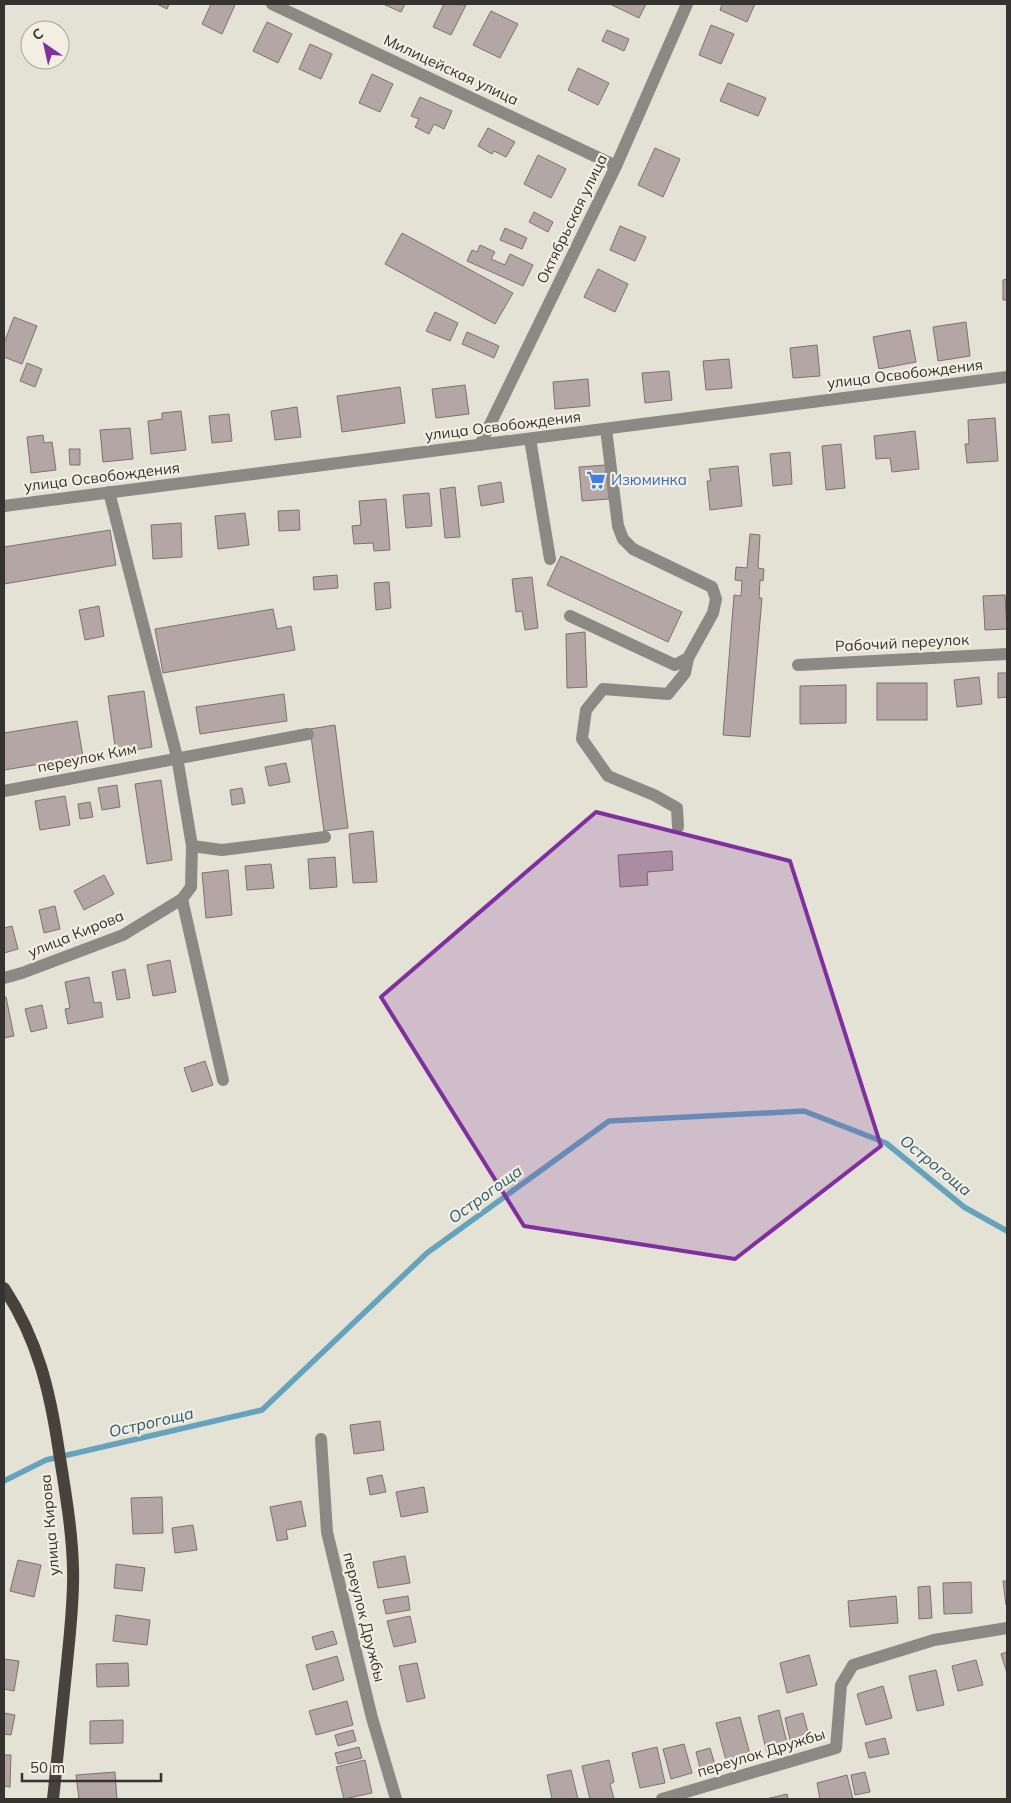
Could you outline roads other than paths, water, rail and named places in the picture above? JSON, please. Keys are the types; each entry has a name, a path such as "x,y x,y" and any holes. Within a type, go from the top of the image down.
{"main road":[{"name":"улица Кирова","path":"4,1288 25,1324 47,1383 67,1506 73,1569 69,1634 53,1799"}],"street":[{"name":"Милицейская улица","path":"272,4 616,166"},
{"name":"Октябрьская улица","path":"480,445 616,166 687,4"},
{"name":"улица Освобождения","path":"4,506 1007,377"},
{"path":"606,429 618,526 623,539 633,549 712,587 716,599 712,612 688,658 685,673 668,694 603,689 586,710 582,739 608,776 654,795 677,808 678,826"},
{"path":"530,439 550,559"},
{"path":"109,492 177,757 192,846 191,888 182,899 224,1080"},
{"path":"570,616 675,665 688,658"},
{"name":"Рабочий переулок","path":"798,665 1007,654"},
{"name":"переулок Ким","path":"4,791 177,757 308,734"},
{"path":"192,846 222,850 325,837"},
{"name":"улица Кирова","path":"4,978 123,935 182,899"},
{"name":"переулок Дружбы","path":"321,1439 327,1532 372,1718 396,1799"},
{"name":"переулок Дружбы","path":"662,1799 836,1748 841,1685 853,1665 934,1640 1007,1628"}],"waterway":[{"name":"Острогоща","path":"4,1481 46,1460 262,1410 427,1253 609,1121 804,1111 886,1143 964,1207 1007,1231"}],"place":[{"name":"Изюминка","path":"596,480"}]}
